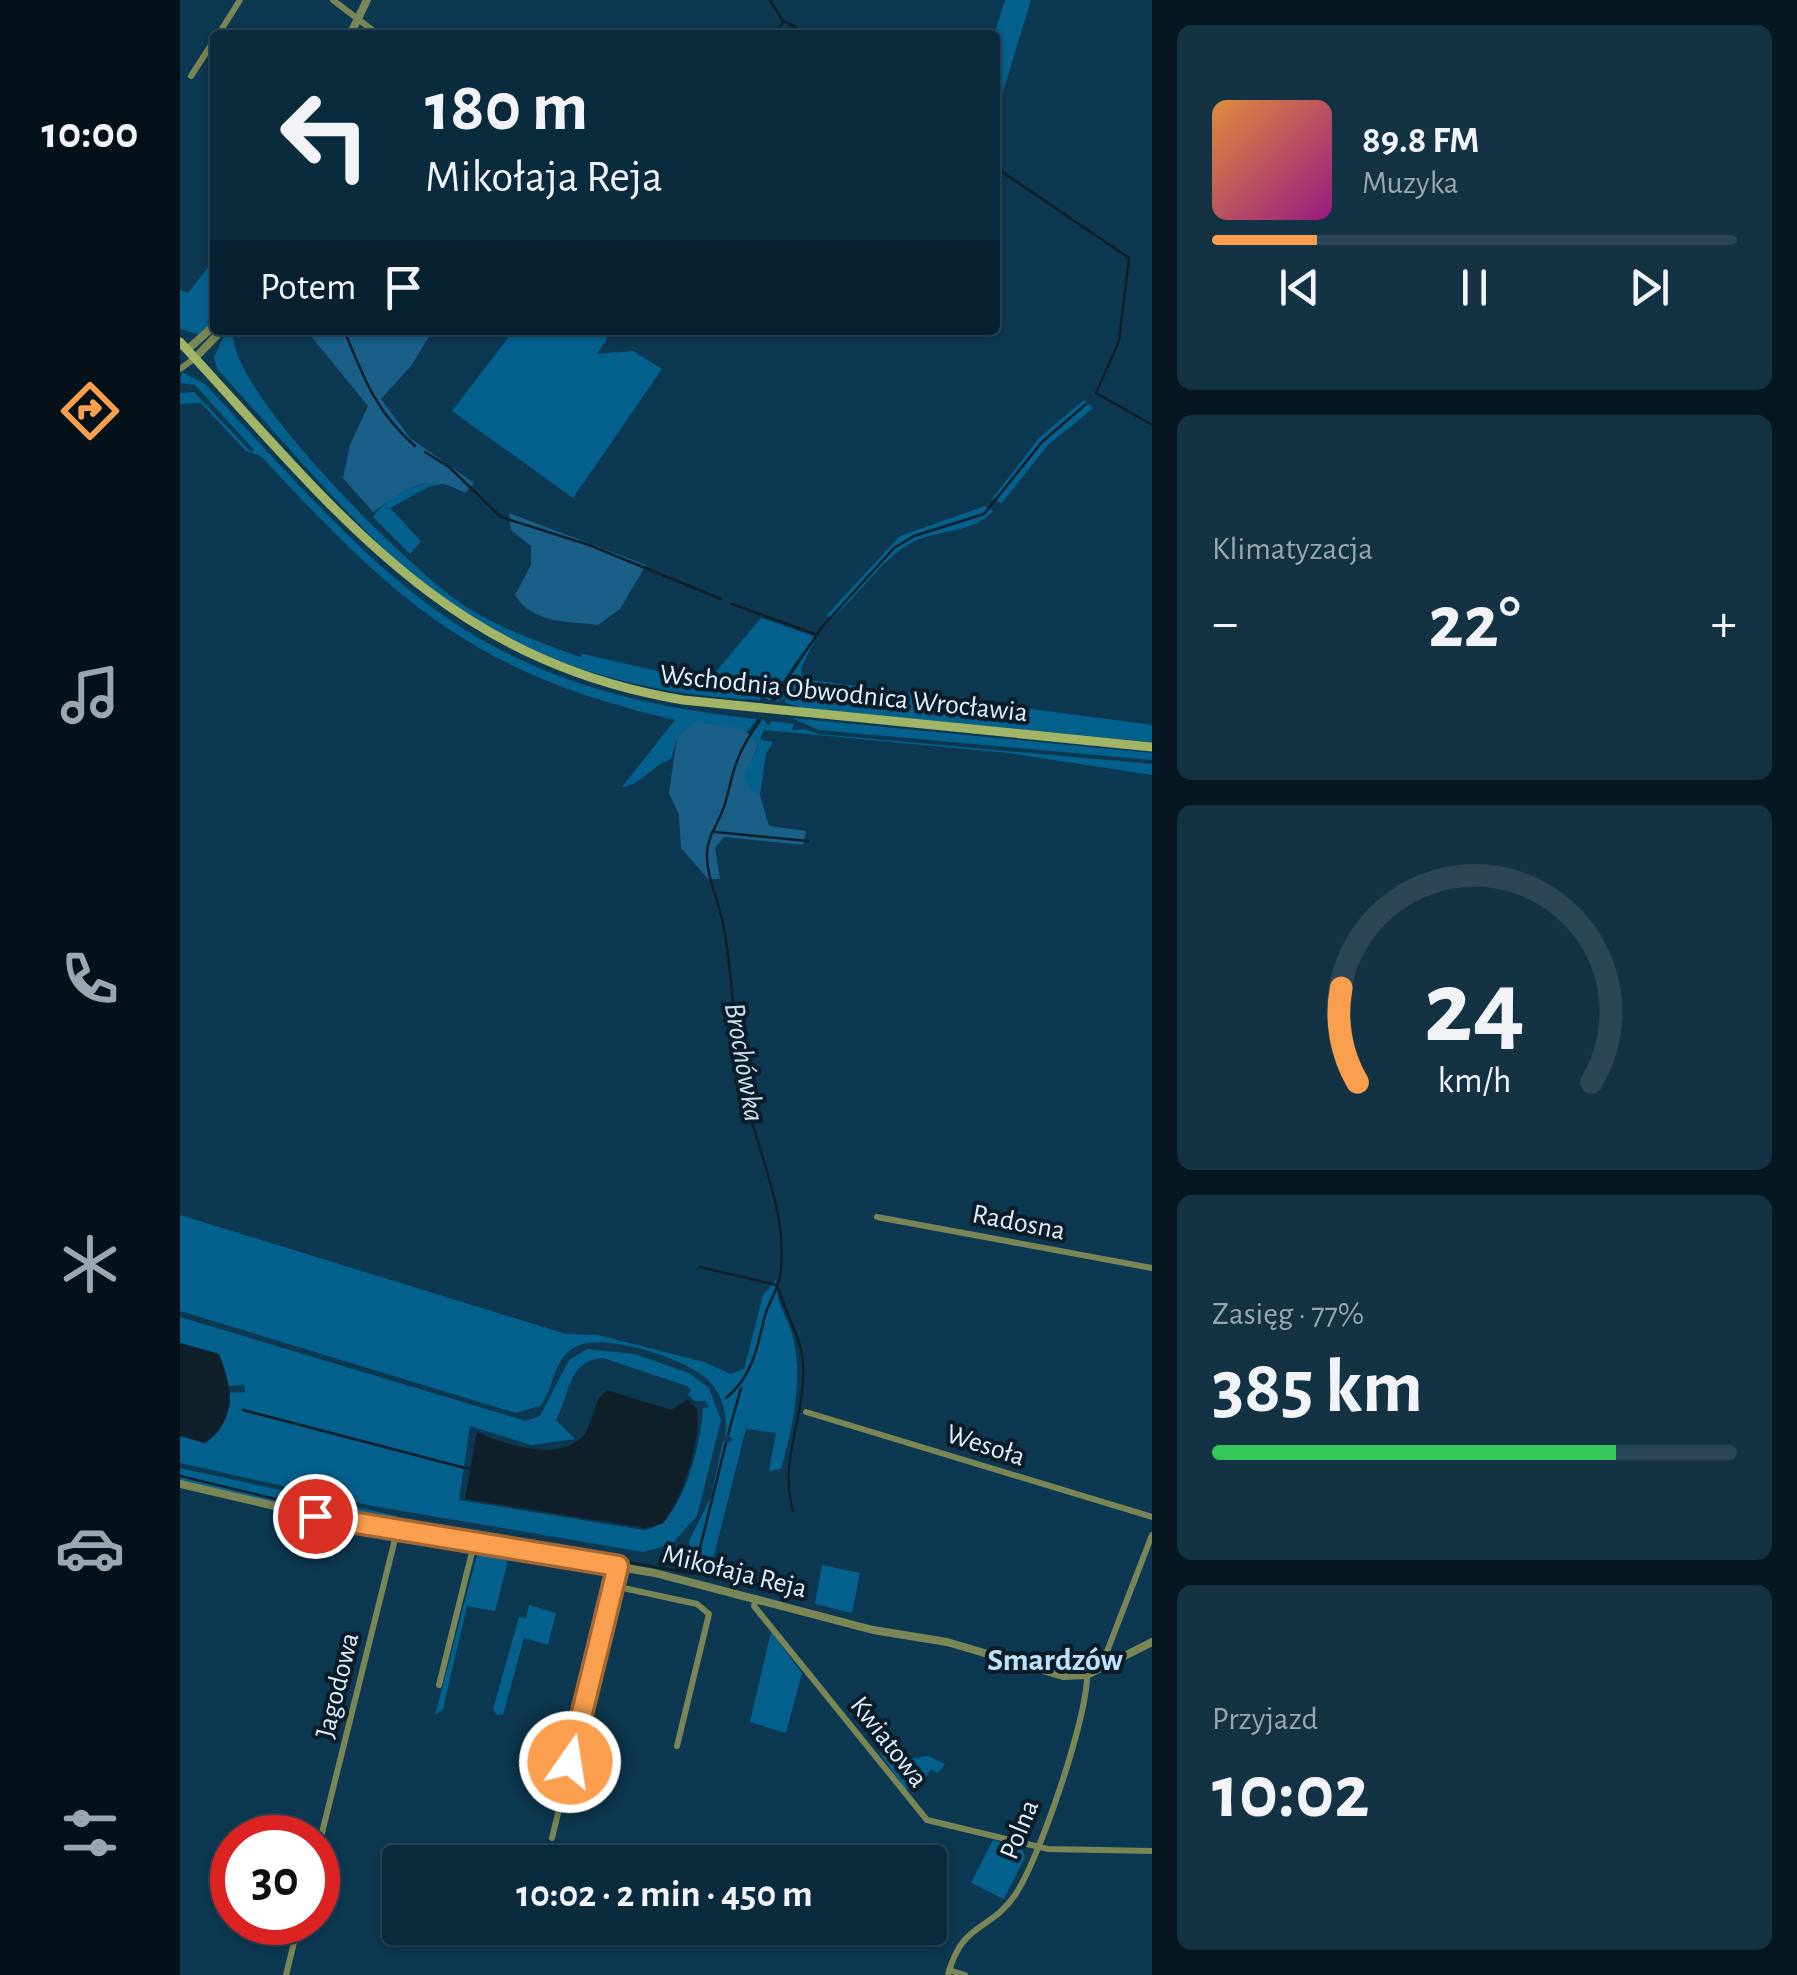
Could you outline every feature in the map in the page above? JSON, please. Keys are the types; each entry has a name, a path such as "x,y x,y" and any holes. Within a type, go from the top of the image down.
{"main road":[{"name":"Wschodnia Obwodnica Wrocławia","path":"185,352 376,551 469,623 523,652 594,680 652,695 1152,747"}],"street":[{"path":"221,30 240,0"},
{"path":"333,0 371,30"},
{"path":"352,30 367,0"},
{"path":"191,76 210,46"},
{"path":"180,370 185,352 210,330"},
{"path":"185,352 214,335"},
{"name":"Radosna","path":"877,1217 1152,1268"},
{"name":"Wesoła","path":"806,1412 1152,1517"},
{"name":"Mikołaja Reja","path":"180,1484 398,1532 618,1566 872,1630 946,1642 1063,1676 1086,1675"},
{"name":"Jagodowa","path":"327,1815 398,1532"},
{"path":"1108,1665 1106,1654 1152,1535"},
{"path":"439,1685 474,1544"},
{"path":"552,1838 618,1566"},
{"path":"614,1586 698,1604 709,1614 676,1746"},
{"name":"Kwiatowa","path":"756,1598 754,1606 918,1812 934,1823 1036,1847 1152,1852"},
{"path":"1086,1675 1152,1642"},
{"name":"Polna","path":"948,1973 967,1932 1016,1894 1072,1744 1086,1675"},
{"path":"286,1975 293,1945"},
{"path":"948,1973 965,1975"}],"shaded area":[{"path":"1005,0 1031,0 1000,102 1000,30 996,30"},
{"path":"210,265 210,326 198,334 180,329 180,290 188,293"},
{"path":"225,335 234,335 238,357 258,392 287,432 361,514 455,599 515,632 580,657 583,654 701,681 714,674 761,618 816,637 801,669 803,679 1152,725 1152,742 803,708 785,703 785,698 776,702 803,651 770,701 761,696 760,700 662,689 567,664 478,622 399,563 217,369 214,357"},
{"path":"310,335 430,335 411,366 381,399 410,438 474,483 465,493 439,483 417,486 373,512 343,478 350,445 368,406"},
{"path":"510,335 604,335 607,339 597,354 633,351 662,369 573,498 452,411"},
{"path":"182,372 205,384 328,516 443,615 505,652 576,682 659,704 757,719 746,733 677,738 671,759 622,787 675,720 545,680 444,626 355,553 261,456 246,451 201,403 180,404 180,393 194,392 251,452 254,450 195,385 180,383"},
{"path":"1084,400 1093,408 1048,445 1002,503 992,499 1040,437"},
{"path":"447,483 428,487 390,508 421,541 410,554 373,517 404,492"},
{"path":"985,506 993,511 983,519 906,546 832,618 826,616 900,536"},
{"path":"509,513 646,565 620,609 598,625 541,616 522,604 515,595 531,565 531,546 511,530"},
{"path":"792,718 1152,753 1152,760 819,730"},
{"path":"763,719 769,726 771,721 794,724 792,731 1152,764 1152,775 1008,753 764,730 760,740 773,742 766,754 760,795 751,791 743,776 758,746 750,737"},
{"path":"695,722 744,729 758,745 744,776 751,790 760,795 769,826 806,831 803,845 724,837 715,848 720,879 708,879 681,848 679,815 669,793 677,738"},
{"path":"180,1215 566,1334 598,1335 704,1362 731,1374 744,1369 763,1295 776,1280 779,1301 792,1333 797,1367 793,1418 781,1469 769,1471 776,1433 746,1429 710,1571 693,1561 689,1541 711,1497 723,1441 731,1442 733,1438 725,1436 721,1398 696,1371 643,1349 588,1343 575,1347 562,1359 540,1406 516,1413 180,1311"},
{"path":"180,1317 526,1421 540,1416 569,1360 587,1349 634,1354 689,1373 709,1388 721,1420 697,1516 672,1544 643,1552 373,1506 180,1463 180,1436 205,1443 230,1407 230,1393 245,1392 244,1385 229,1386 219,1354 180,1343","holes":["603,1358 691,1389 688,1395 695,1401 706,1401 709,1407 703,1408 688,1480 670,1514 658,1525 644,1530 459,1500 470,1426 531,1445 575,1439 556,1420 571,1380 591,1360"]},
{"path":"180,1343 219,1354 227,1378 227,1413 216,1434 205,1443 180,1436"},
{"path":"607,1390 671,1410 688,1399 697,1410 696,1437 688,1470 676,1502 662,1524 645,1528 465,1499 477,1432 545,1450 572,1444 586,1431 598,1400"},
{"path":"180,1468 397,1516 395,1526 340,1518 180,1481"},
{"path":"478,1551 509,1557 495,1611 467,1606 443,1709 435,1715"},
{"path":"822,1565 860,1573 852,1613 815,1604"},
{"path":"529,1605 556,1613 548,1645 524,1638 503,1715 497,1715 493,1709 519,1617 526,1618"},
{"path":"771,1632 802,1673 786,1733 750,1722"},
{"path":"879,1752 903,1760 928,1756 945,1764 938,1773 931,1769 921,1785 913,1781 906,1790"},
{"path":"993,1840 1022,1849 1025,1857 1004,1899 971,1883"}],"waterway":[{"name":"Brochówka","path":"770,0 783,21 802,30"},
{"path":"777,30 782,23"},
{"name":"Brochówka","path":"1000,170 1129,258 1119,341 1096,393 1152,425"},
{"path":"346,335 380,407 415,446"},
{"name":"Brochówka","path":"773,700 822,627 894,548 914,536 984,514 1042,442 1086,404"},
{"path":"425,452 449,467 501,517 589,545 721,599"},
{"path":"732,604 815,634"},
{"name":"Brochówka","path":"726,1398 742,1382 752,1363 779,1282 782,1251 775,1201 741,1078 727,946 707,863 709,841 737,761 759,721"},
{"path":"715,832 808,841"},
{"path":"700,1267 776,1285"},
{"path":"779,1289 803,1364 801,1402 790,1456 793,1511"},
{"path":"728,1435 741,1388"},
{"name":"Brochówka","path":"243,1410 469,1469"},
{"path":"697,1560 726,1443"},
{"path":"180,1476 292,1503"},
{"path":"300,1505 394,1524"},
{"path":"403,1526 478,1538"},
{"path":"487,1539 532,1547"},
{"path":"540,1548 615,1560"},
{"path":"623,1561 694,1574"}],"district":[{"name":"Smardzów","path":"1055,1659"}],"route":[{"path":"315,1516 618,1566 570,1762"}]}
